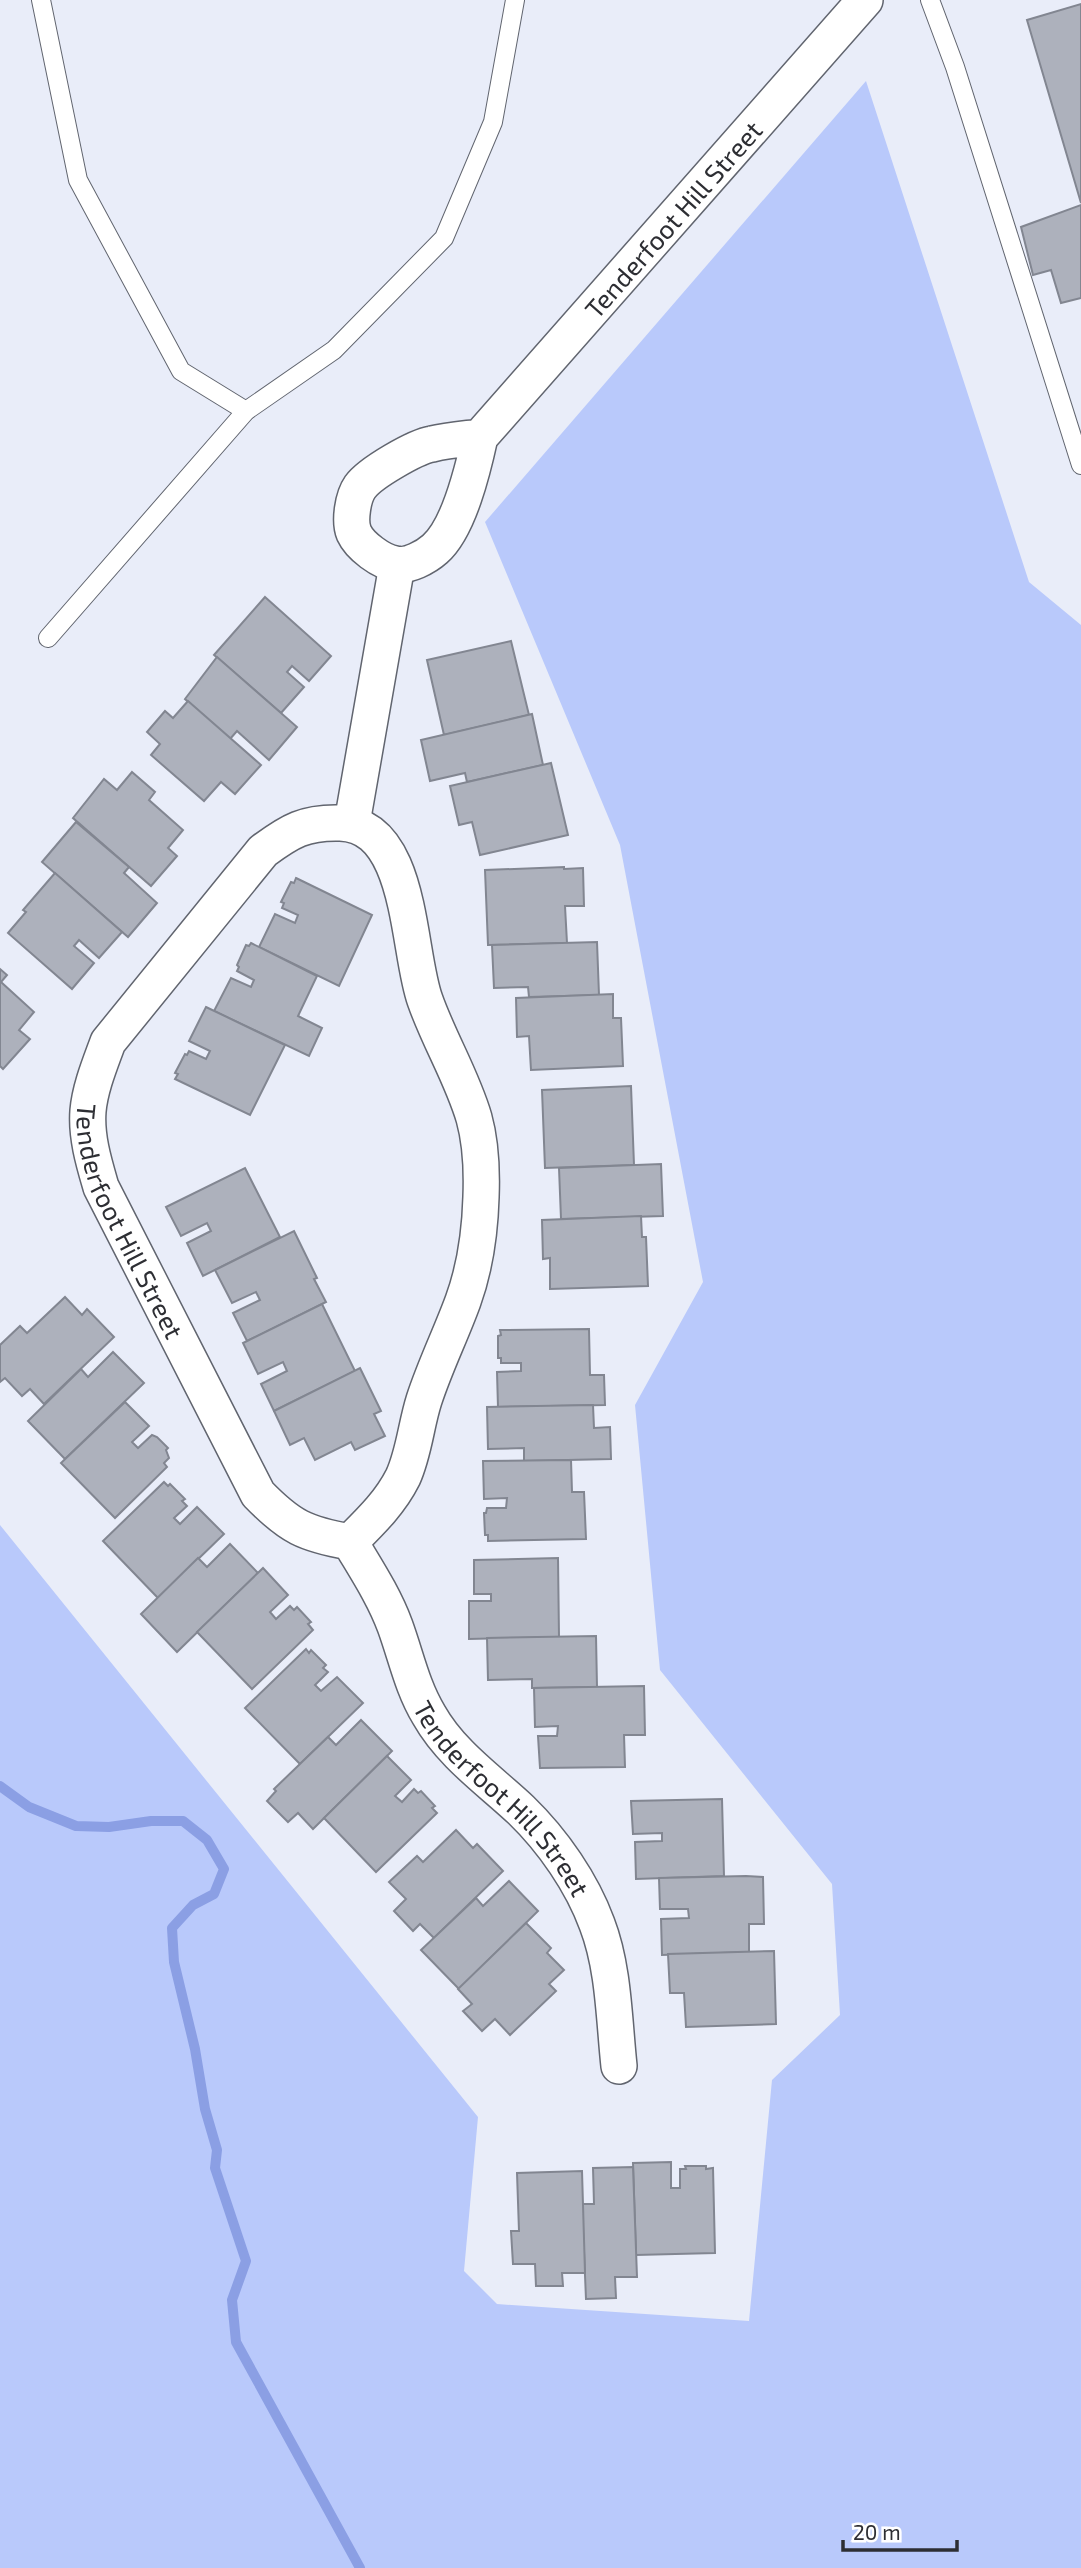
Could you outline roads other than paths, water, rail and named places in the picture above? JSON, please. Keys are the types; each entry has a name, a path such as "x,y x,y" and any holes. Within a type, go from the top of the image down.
{"street":[{"name":"Tenderfoot Hill Street","path":"397,565 421,559 436,548 450,529 471,478 480,437 866,0"},
{"path":"350,1542 383,1509 404,1475 424,1401 464,1298 477,1249 481,1199 481,1160 475,1120 424,1000 404,894 390,857 373,835 352,823 397,565 371,552 354,532 352,509 359,488 376,471 430,444 480,437"},
{"name":"Tenderfoot Hill Street","path":"352,823 318,822 289,832 263,851 107,1042 88,1111 90,1147 101,1187 258,1494 283,1520 318,1536 350,1542 378,1589 395,1625 414,1685 429,1716 450,1745 522,1812 555,1850 580,1887 598,1926 609,1975 620,2066"}],"lane":[{"path":"41,0 78,180 181,371 246,411"},
{"path":"48,638 246,411 334,350 444,238 493,122 515,0"},
{"path":"930,0 955,67 1081,466"}],"waterway":[{"path":"0,1786 29,1807 76,1826 109,1827 151,1821 183,1821 207,1840 224,1869 214,1894 193,1905 172,1928 174,1962 195,2049 205,2109 217,2150 215,2168 246,2261 232,2300 236,2342 360,2568"}]}
